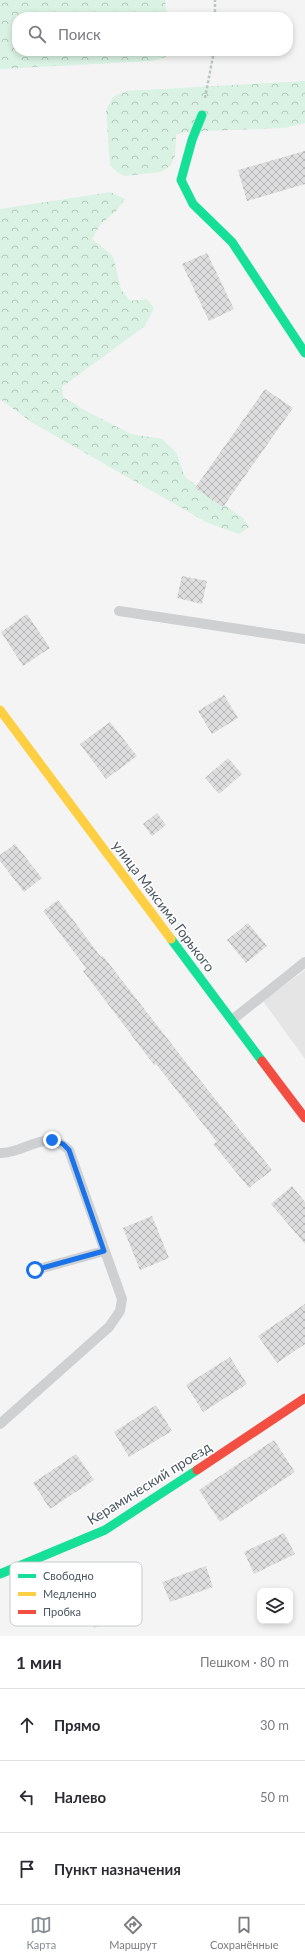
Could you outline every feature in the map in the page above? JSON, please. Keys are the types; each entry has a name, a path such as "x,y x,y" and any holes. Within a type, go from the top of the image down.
{"street":[{"path":"202,115 192,140 181,180 193,204 232,242 305,353"},
{"name":"улица Максима Горького","path":"0,710 305,1118"},
{"name":"Керамический проезд","path":"29,1562 105,1530 305,1398"},
{"name":"Керамический проезд","path":"0,1574 10,1570"}],"lane":[{"path":"119,611 305,639"},
{"path":"232,1020 305,962"},
{"path":"0,1153 52,1140 63,1144 69,1150 122,1299 120,1311 104,1331 0,1424"},
{"path":"35,1270 104,1251"}],"path":[{"path":"215,0 215,12"},
{"path":"202,115 213,56"}],"shaded area":[{"path":"305,970 305,1059 263,1001"}],"green space":[{"path":"0,0 165,0 166,12 12,12 12,56 166,57 152,61 0,69"},
{"path":"305,81 305,123 284,128 184,132 176,135 175,156 170,166 161,172 125,176 117,172 110,165 106,110 113,97 126,91"},
{"path":"111,192 125,199 116,211 100,225 92,239 113,256 121,289 130,301 147,299 154,308 145,326 62,387 63,397 88,412 131,434 162,439 176,452 185,477 243,518 249,527 239,534 208,523 31,422 0,399 0,209"}],"building":[{"path":"305,151 305,184 247,201 238,170"},
{"path":"207,253 234,309 209,321 182,264"},
{"path":"265,389 293,408 223,507 195,488"},
{"path":"182,576 207,581 202,604 177,598"},
{"path":"27,614 50,648 23,666 1,632"},
{"path":"224,695 238,718 212,734 198,711"},
{"path":"110,722 137,756 106,779 80,744"},
{"path":"228,758 242,774 219,794 205,778"},
{"path":"157,813 166,825 152,836 143,824"},
{"path":"15,844 42,878 24,892 0,861 0,855"},
{"path":"58,900 101,957 103,956 272,1170 249,1188 213,1144 217,1142 156,1064 154,1065 83,971 86,968 43,911"},
{"path":"248,923 267,946 246,963 227,940"},
{"path":"292,1186 305,1202 305,1244 271,1204"},
{"path":"152,1216 169,1258 140,1270 123,1228"},
{"path":"305,1304 305,1344 277,1363 258,1336"},
{"path":"230,1357 247,1384 203,1412 186,1385"},
{"path":"156,1405 172,1431 129,1457 114,1432"},
{"path":"274,1440 295,1472 220,1522 199,1490"},
{"path":"76,1454 94,1480 50,1509 33,1483"},
{"path":"284,1533 295,1554 254,1574 244,1552"},
{"path":"206,1566 213,1587 170,1602 162,1582"}],"traffic: fast":[{"path":"202,115 192,140 181,180 193,204 232,242 305,353"},
{"path":"171,939 262,1061"},
{"path":"29,1562 105,1530 197,1470"},
{"path":"0,1574 10,1570"}],"traffic: slow":[{"path":"0,710 171,939"}],"traffic: jam":[{"path":"262,1061 305,1118"},
{"path":"197,1470 305,1398"}],"route":[{"path":"35,1270 104,1251 69,1150 63,1144 52,1140"}]}
